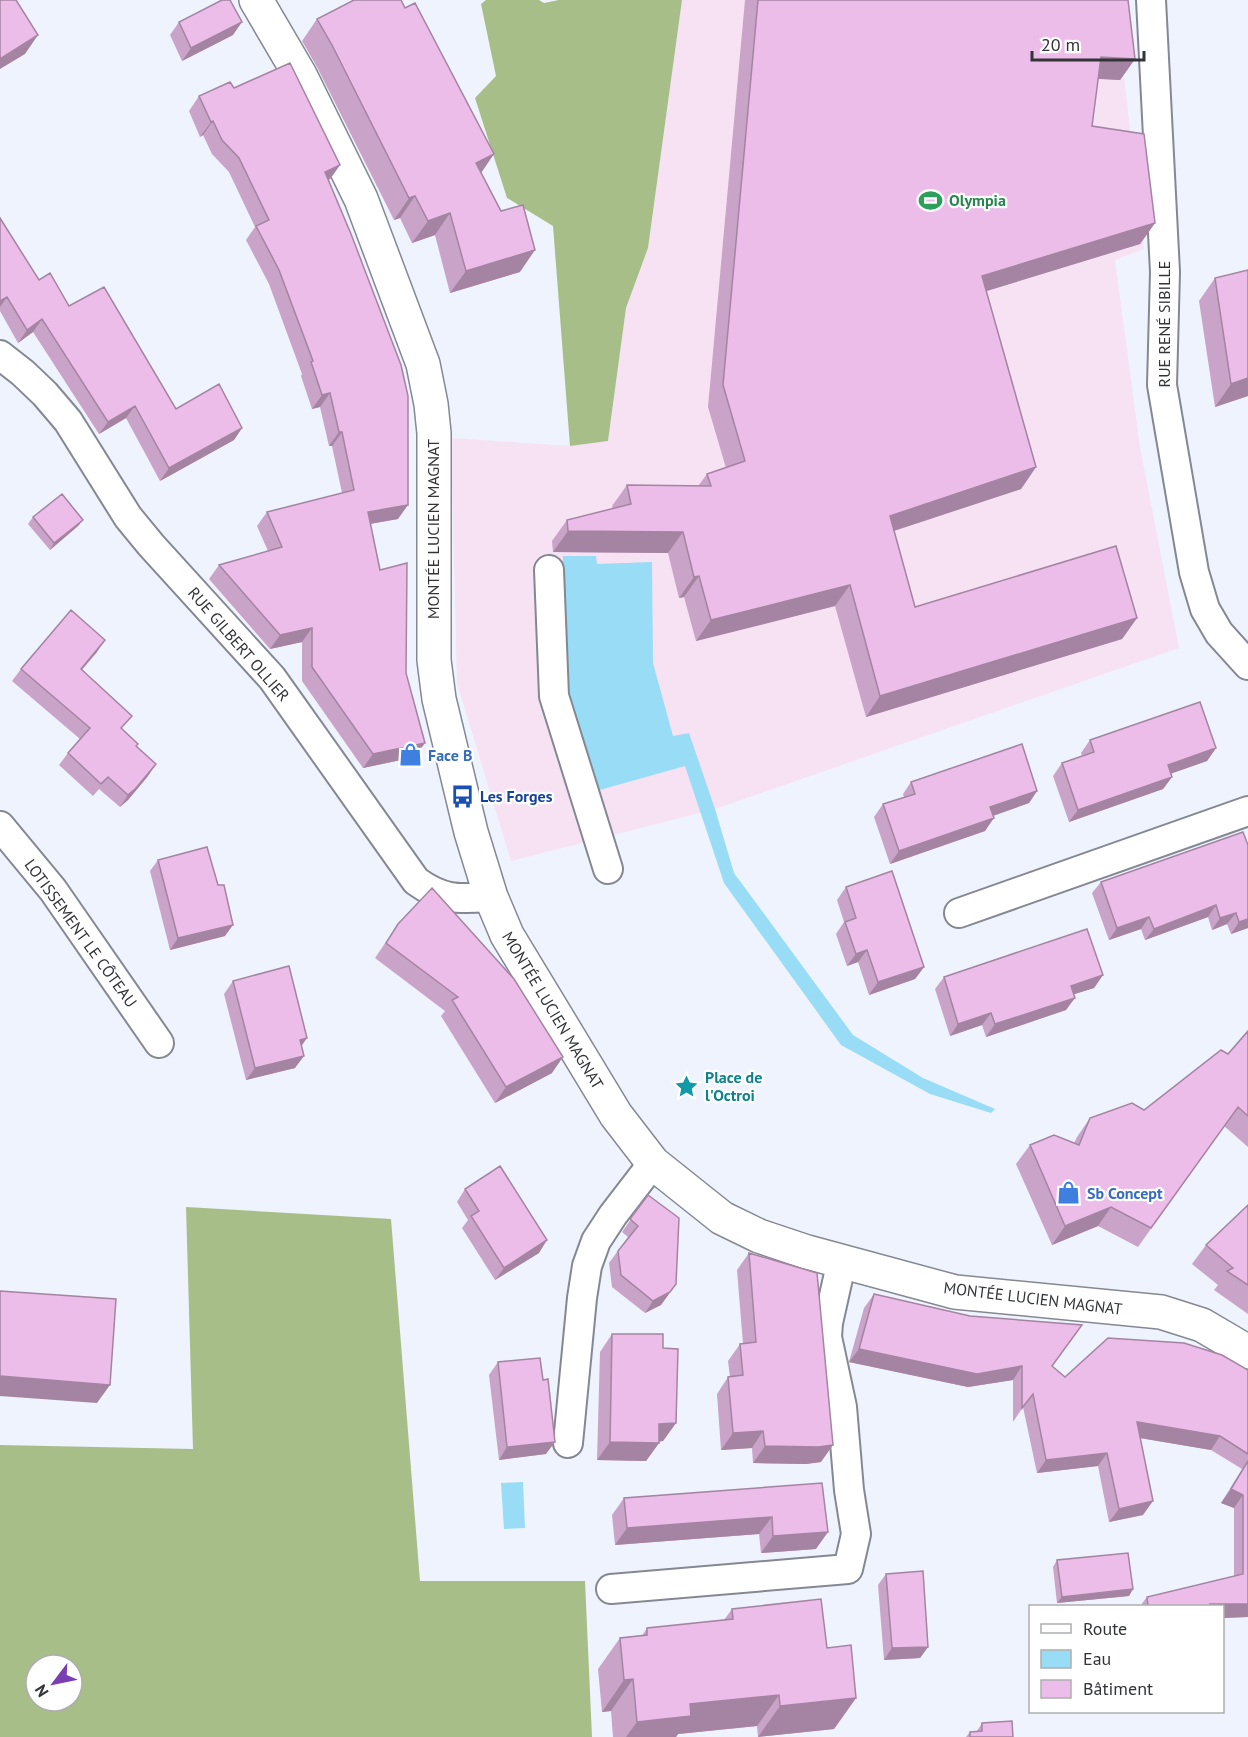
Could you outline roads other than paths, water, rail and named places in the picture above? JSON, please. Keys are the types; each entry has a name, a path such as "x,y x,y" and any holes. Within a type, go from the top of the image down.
{"main road":[{"name":"MONTÉE LUCIEN MAGNAT","path":"256,0 300,75 361,199 423,364 434,433 434,660 439,699 462,796 491,897 507,935 610,1105 653,1163 722,1218 759,1236 807,1252 955,1292 1161,1312 1202,1325 1248,1352"}],"street":[{"name":"RUE RENÉ SIBILLE","path":"1151,0 1165,272 1162,385 1194,572 1205,609 1219,633 1248,665"},
{"name":"RUE GILBERT OLLIER","path":"0,355 45,394 68,421 128,517 272,678 416,881 434,894 468,899 491,897"},
{"path":"549,570 554,696 608,869"},
{"path":"959,913 1248,811"},
{"name":"LOTISSEMENT LE CÔTEAU","path":"0,826 53,890 159,1042"},
{"path":"568,1443 587,1266 596,1241 653,1163"},
{"path":"611,1589 848,1569 856,1534 849,1490 842,1407 827,1336 842,1260"}],"water":[{"path":"563,556 596,556 597,564 652,562 653,663 673,736 689,733 734,873 853,1035 923,1078 995,1109 991,1113 930,1094 841,1045 724,883 685,766 596,791 561,677"},
{"path":"523,1482 525,1528 504,1529 501,1483"}],"place":[{"name":"Olympia","path":"931,200"},
{"name":"Face B","path":"410,755"},
{"name":"Les Forges","path":"462,796"},
{"name":"Place de l'Octroi","path":"687,1086"},
{"name":"Sb Concept","path":"1069,1193"}]}
